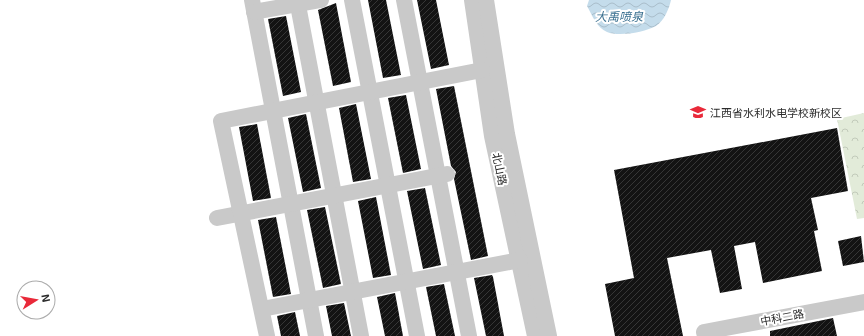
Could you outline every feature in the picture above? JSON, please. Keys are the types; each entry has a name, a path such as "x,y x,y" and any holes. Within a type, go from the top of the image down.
{"street":[{"path":"316,336 253,6 321,0"},
{"path":"352,0 417,336"},
{"path":"404,0 420,82 442,175 457,272 469,336"},
{"name":"北山路","path":"472,0 492,136 520,260 535,336"},
{"name":"北山路","path":"486,0 507,134 549,336"},
{"path":"297,2 361,336"},
{"path":"267,336 221,121 482,70"},
{"path":"217,218 442,175"},
{"path":"262,309 520,260"},
{"name":"中科二路","path":"705,336 704,332 864,302"}],"green space":[{"path":"864,113 864,218 857,219 837,119"}],"water":[{"name":"大禹喷泉","path":"589,0 671,0 666,14 656,26 639,32 618,34 607,32 600,28 587,6"}],"building":[{"path":"368,0 386,0 401,75 383,78"},
{"path":"417,0 436,0 449,65 431,69"},
{"path":"336,3 351,82 333,86 318,10"},
{"path":"286,16 301,92 283,96 268,19"},
{"path":"454,86 488,256 471,260 454,179 456,172 451,166 436,89"},
{"path":"406,95 421,169 403,173 388,98"},
{"path":"356,104 371,179 353,182 339,108"},
{"path":"306,114 321,188 303,192 288,118"},
{"path":"257,124 271,198 253,201 239,127"},
{"path":"837,128 848,191 811,198 818,230 814,231 822,271 763,283 755,242 734,246 742,289 720,293 711,250 667,258 683,336 615,336 605,284 634,278 614,170"},
{"path":"425,188 441,265 423,269 407,191"},
{"path":"376,197 391,275 373,278 358,201"},
{"path":"325,207 341,284 323,288 307,210"},
{"path":"276,217 291,294 273,297 258,220"},
{"path":"861,236 864,262 843,266 838,241"},
{"path":"492,275 504,336 486,336 474,278"},
{"path":"444,284 455,336 436,336 426,287"},
{"path":"395,293 403,336 385,336 377,297"},
{"path":"344,303 351,336 332,336 326,306"},
{"path":"295,312 300,336 281,336 277,316"},
{"path":"833,318 837,336 770,336 770,331"}],"place":[{"name":"江西省水利水电学校新校区","path":"698,112"}]}
